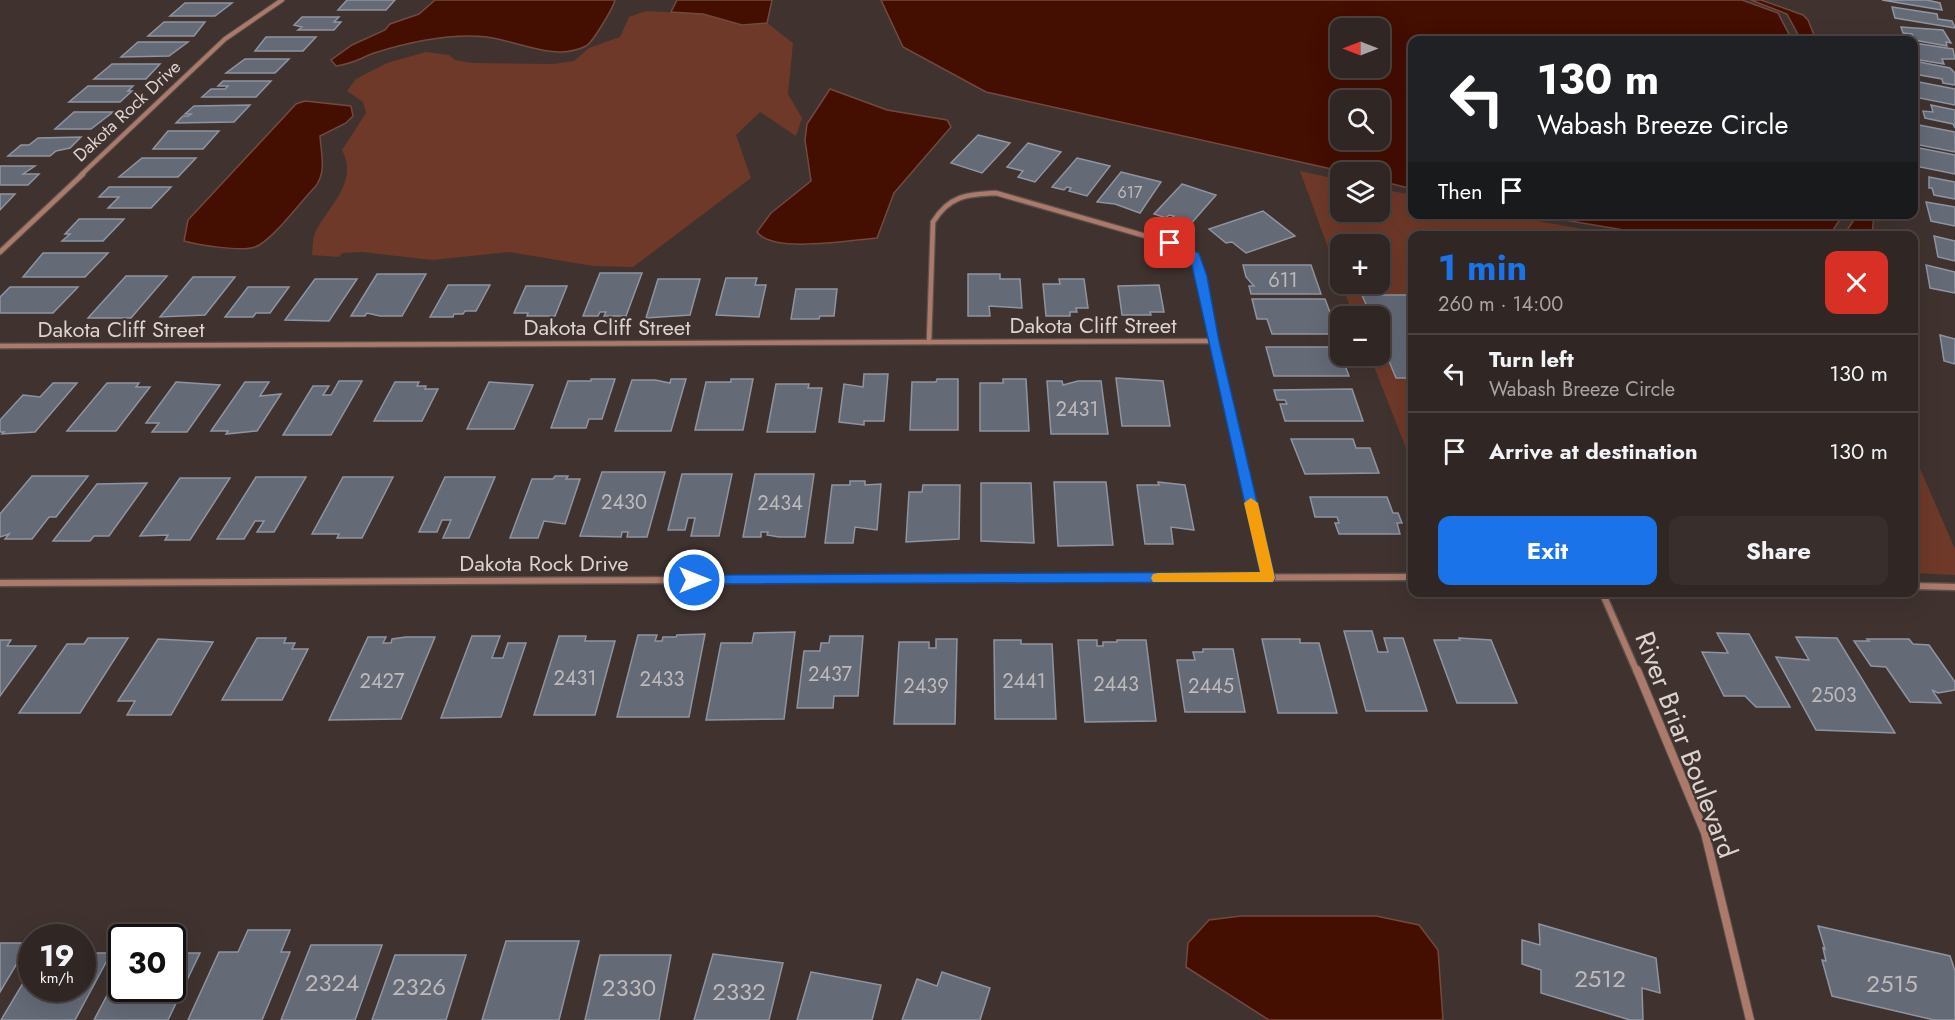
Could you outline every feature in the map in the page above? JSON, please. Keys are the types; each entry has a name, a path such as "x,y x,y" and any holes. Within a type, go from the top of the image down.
{"street":[{"name":"Dakota Rock Drive","path":"0,252 225,39 282,0"},
{"path":"929,342 933,222 943,206 972,194 996,193 1170,243 1195,255 1268,578"},
{"name":"Dakota Cliff Street","path":"0,346 1213,341"},
{"name":"Dakota Rock Drive","path":"0,583 1408,578"},
{"path":"1918,586 1955,586"},
{"name":"River Briar Boulevard","path":"1604,597 1659,720 1705,833 1750,1020"}],"shaded area":[{"path":"435,0 615,0 593,38 586,46 574,50 549,51 487,37 459,36 401,45 343,65 336,66 331,60 352,45 385,30 390,24 419,14"},
{"path":"677,0 772,0 767,23 742,25 703,14 671,12"},
{"path":"881,0 1742,0 1778,13 1790,36 1408,36 1408,188 1390,183 1390,162 1330,162 1330,169 986,92 903,47"},
{"path":"1751,0 1761,0 1803,15 1808,20 1814,36 1799,36 1787,14"},
{"path":"646,11 703,14 742,25 767,23 793,43 788,94 802,118 796,136 760,112 736,135 751,178 633,267 593,266 509,252 432,260 362,252 342,253 339,257 312,255 315,234 345,183 347,172 342,150 366,113 363,102 347,91 356,79 387,63 426,52 449,55 455,60 472,63 553,64 574,61 589,48 620,37 629,17"},
{"path":"830,89 887,110 947,120 951,127 894,193 877,238 813,244 779,243 766,239 757,232 771,213 811,181 805,140 807,124"},
{"path":"305,101 351,106 353,116 346,123 320,136 322,169 315,187 278,229 255,247 231,248 184,241 188,220 296,104"},
{"path":"1300,171 1330,178 1330,222 1390,222 1390,191 1408,194 1408,219 1527,219 1594,231 1408,231 1408,453 1374,366 1390,366 1390,306 1350,306 1345,294 1390,294 1390,234 1330,234 1330,253"},
{"path":"1558,219 1840,219 1832,231 1630,231"},
{"path":"1854,219 1874,219 1872,231 1847,231"},
{"path":"1918,464 1955,549 1955,575 1918,573"},
{"path":"1241,916 1376,916 1419,925 1438,950 1443,1020 1269,1020 1186,967 1188,943 1209,920"}],"building":[{"path":"347,0 395,0 386,10 338,10"},
{"path":"1882,0 1927,0 1940,3 1942,10"},
{"path":"185,3 232,3 215,16 170,16"},
{"path":"1892,7 1937,14 1938,19 1952,21 1955,28 1895,18"},
{"path":"302,17 339,17 334,22 341,22 334,30 298,30 302,27 294,25"},
{"path":"164,22 205,22 194,36 148,36"},
{"path":"1901,27 1943,30 1951,43 1946,42 1947,46 1918,41 1918,36 1903,33"},
{"path":"266,37 316,37 303,51 255,51"},
{"path":"138,42 188,42 169,56 121,57"},
{"path":"1918,44 1953,49 1955,59 1942,59 1944,64 1918,60"},
{"path":"245,59 289,59 275,73 226,73"},
{"path":"1918,62 1950,68 1955,73 1955,85 1943,83 1942,79 1918,75"},
{"path":"112,64 160,64 146,79 94,79"},
{"path":"223,81 271,81 256,97 202,97 211,89 225,89 228,86 218,86"},
{"path":"1918,82 1955,89 1955,105 1918,98"},
{"path":"88,86 133,86 128,91 132,91 120,102 69,102"},
{"path":"250,105 234,122 176,123 183,116 191,114 185,114 194,106"},
{"path":"1931,105 1955,110 1955,128 1953,124 1925,118 1923,111 1933,112"},
{"path":"74,112 113,112 91,129 55,129"},
{"path":"1918,125 1955,132 1955,152 1918,145"},
{"path":"168,131 219,131 203,149 153,149"},
{"path":"978,135 1010,143 982,173 951,163"},
{"path":"81,137 70,148 56,151 50,156 8,156 21,145 29,145 38,138"},
{"path":"1028,143 1061,152 1035,182 1018,177 1023,171 1007,167"},
{"path":"1918,148 1955,155 1955,174 1918,167"},
{"path":"142,158 196,158 178,177 119,177"},
{"path":"1077,158 1110,166 1087,196 1069,191 1071,188 1067,187 1064,190 1052,187"},
{"path":"0,166 35,166 23,174 39,174 28,185 0,185"},
{"path":"1121,172 1161,182 1140,213 1115,204 1097,202"},
{"path":"1929,177 1955,182 1955,199 1934,195 1932,188 1929,188"},
{"path":"1182,184 1216,195 1189,226 1170,220 1174,216 1169,215 1166,218 1154,214"},
{"path":"109,187 171,187 151,208 108,208 119,197 99,197"},
{"path":"0,194 15,194 0,210"},
{"path":"1926,202 1955,207 1955,226 1931,221"},
{"path":"1263,211 1295,236 1246,253 1232,242 1226,243 1209,229"},
{"path":"79,219 124,219 103,241 62,241 70,234 65,234"},
{"path":"1934,236 1955,241 1955,261 1938,257"},
{"path":"43,253 108,253 85,277 23,277"},
{"path":"1243,265 1311,265 1321,294 1251,294 1249,286 1254,286 1246,277"},
{"path":"1926,265 1955,272 1955,293 1930,288"},
{"path":"600,273 642,273 626,316 604,316 606,312 600,312 598,316 583,316"},
{"path":"377,274 426,274 402,316 380,316 367,313 365,316 351,316"},
{"path":"968,274 1000,274 1000,279 1020,279 1022,308 989,306 990,316 968,316"},
{"path":"126,276 167,276 131,318 88,318"},
{"path":"193,277 235,277 205,315 160,317"},
{"path":"726,278 757,278 755,285 766,285 759,317 716,315"},
{"path":"315,279 357,279 329,321 285,320"},
{"path":"658,279 700,279 690,315 646,318"},
{"path":"1059,279 1084,279 1088,308 1076,308 1077,312 1070,312 1070,316 1046,316 1043,284 1060,284"},
{"path":"448,285 490,285 476,311 465,311 463,314 454,314 453,317 430,317"},
{"path":"1159,285 1164,312 1150,312 1151,315 1122,315 1118,286"},
{"path":"526,286 567,286 555,316 527,316 528,313 514,313"},
{"path":"10,287 78,287 53,313 0,313 0,297"},
{"path":"248,287 289,287 270,313 256,313 253,317 225,317"},
{"path":"796,289 837,289 834,316 820,316 819,319 791,319"},
{"path":"1362,295 1408,295 1408,378 1396,378 1390,363 1390,306 1367,306"},
{"path":"1252,299 1325,299 1330,312 1330,334 1272,334 1267,319 1257,319"},
{"path":"1940,335 1955,339 1955,364 1944,361"},
{"path":"1266,347 1330,347 1330,366 1345,366 1349,376 1274,376"},
{"path":"864,374 888,374 884,421 864,421 864,425 839,422 844,384 863,387"},
{"path":"1116,378 1163,381 1170,426 1122,426"},
{"path":"591,379 615,379 602,419 589,419 586,428 551,428 568,381 591,381"},
{"path":"671,379 686,379 671,431 615,431 632,380 655,380 670,383"},
{"path":"731,379 753,379 743,430 695,430 706,382 731,382"},
{"path":"937,379 958,379 958,430 910,430 912,382 936,382"},
{"path":"1003,379 1026,379 1029,431 980,431 980,383 1003,383"},
{"path":"339,381 362,381 331,435 283,435 313,386 329,386 323,395 331,395"},
{"path":"1047,381 1062,381 1063,385 1078,381 1101,381 1108,434 1051,434"},
{"path":"176,382 220,385 187,432 152,432 159,423 146,423"},
{"path":"245,382 269,382 260,396 281,394 257,431 226,434 228,431 211,431"},
{"path":"395,382 419,382 417,386 426,386 425,389 438,389 422,421 374,421"},
{"path":"489,382 533,385 514,429 467,429"},
{"path":"53,383 77,383 35,432 2,434 4,432 0,432 0,420 23,395 40,397"},
{"path":"107,383 139,383 136,387 150,387 116,431 67,431"},
{"path":"776,384 809,384 808,388 822,388 815,432 767,432"},
{"path":"1352,389 1363,421 1285,421 1280,404 1287,404 1285,400 1277,400 1274,390"},
{"path":"1291,439 1353,439 1356,448 1370,448 1379,473 1305,474"},
{"path":"602,472 665,472 647,537 627,537 628,532 622,532 621,537 580,536"},
{"path":"682,474 732,474 719,536 691,536 695,518 688,518 685,530 668,530"},
{"path":"755,474 814,474 805,537 779,537 767,535 768,532 761,532 761,537 743,537"},
{"path":"32,476 88,476 56,517 49,517 32,539 5,539 9,534 0,537 0,514"},
{"path":"555,476 580,479 565,524 544,521 538,538 510,538 532,479 553,479"},
{"path":"256,477 306,477 274,532 257,532 264,521 255,521 244,539 217,539"},
{"path":"343,477 393,477 362,538 337,538 339,534 312,534"},
{"path":"445,477 495,477 469,538 443,538 451,520 442,520 437,532 419,532"},
{"path":"180,478 230,478 190,540 165,540 168,535 140,536"},
{"path":"850,481 865,481 865,485 881,484 877,530 855,527 853,543 825,543 832,485 850,485"},
{"path":"1054,482 1106,482 1113,545 1058,546"},
{"path":"1158,482 1185,485 1194,530 1171,527 1173,544 1145,544 1137,485 1159,485"},
{"path":"147,483 109,536 94,536 90,541 53,541 97,484"},
{"path":"981,483 1031,483 1034,543 981,541"},
{"path":"923,485 960,485 959,539 906,542 909,492 922,492"},
{"path":"1310,497 1387,497 1393,513 1398,513 1402,523 1397,523 1400,534 1339,534 1335,523 1339,523 1337,517 1315,517"},
{"path":"1344,631 1372,631 1378,652 1388,652 1384,638 1403,638 1427,711 1366,711"},
{"path":"795,632 784,719 706,720 721,643 752,643 754,633"},
{"path":"1717,633 1749,634 1790,707 1756,707 1745,696 1724,696 1702,652 1728,653"},
{"path":"705,634 689,717 617,717 638,635 657,635 655,641 662,641 663,637"},
{"path":"472,636 500,636 492,658 503,658 508,643 526,643 501,717 441,718"},
{"path":"559,636 586,636 585,641 615,641 595,715 534,715"},
{"path":"830,636 863,636 858,696 834,696 833,708 797,708 804,651 820,651 821,643 829,643"},
{"path":"368,637 386,637 383,643 391,643 392,639 406,637 435,637 401,719 329,720"},
{"path":"1796,637 1837,638 1895,733 1816,730 1776,657 1809,660"},
{"path":"88,638 128,638 80,713 19,713 67,644 84,644"},
{"path":"257,638 286,638 284,643 295,643 292,649 308,649 282,700 222,700"},
{"path":"1459,638 1491,640 1517,703 1457,703 1434,640 1460,640"},
{"path":"158,639 213,642 171,715 127,715 135,701 118,701"},
{"path":"936,639 957,639 955,724 894,724 899,642 929,642 929,648 936,648"},
{"path":"1262,639 1300,639 1300,643 1319,643 1337,713 1278,713"},
{"path":"1867,639 1909,639 1913,644 1929,645 1955,682 1955,690 1938,693 1932,690 1941,703 1910,702 1886,667 1871,666 1854,641 1869,641"},
{"path":"0,640 11,640 7,646 36,646 0,696"},
{"path":"994,640 1021,640 1021,644 1052,644 1056,719 995,719"},
{"path":"1078,640 1097,640 1097,646 1103,646 1103,642 1117,642 1117,640 1146,640 1156,721 1085,722"},
{"path":"1203,649 1233,649 1245,712 1185,712 1177,660 1195,660 1193,652 1203,652"},
{"path":"1539,924 1656,958 1660,993 1642,988 1643,1020 1630,1020 1541,993 1541,970 1522,964 1522,940 1540,945"},
{"path":"1818,926 1950,956 1955,971 1955,1020 1934,1020 1832,996 1822,960 1826,961 1823,948 1825,949"},
{"path":"248,930 290,930 281,952 290,952 262,1020 188,1020 219,952 238,952"},
{"path":"506,941 579,941 559,1020 482,1020"},
{"path":"0,943 18,943 18,962 0,992"},
{"path":"311,945 382,945 355,1020 281,1020"},
{"path":"96,953 108,953 108,959 96,981"},
{"path":"186,953 200,953 186,982"},
{"path":"713,954 783,963 769,1020 694,1020"},
{"path":"395,955 466,955 446,1020 372,1020"},
{"path":"600,955 671,955 659,1020 585,1020"},
{"path":"811,972 881,985 872,1020 797,1020"},
{"path":"942,972 990,988 980,1020 902,1020 917,979 937,986"},
{"path":"18,991 18,1002 85,1002 75,1020 1,1020"},
{"path":"108,994 108,1002 177,1002 168,1020 94,1020"}],"slow traffic":[{"path":"1158,578 1268,578 1251,503"}],"route":[{"path":"694,580 1268,578 1195,255 1170,243"}]}
